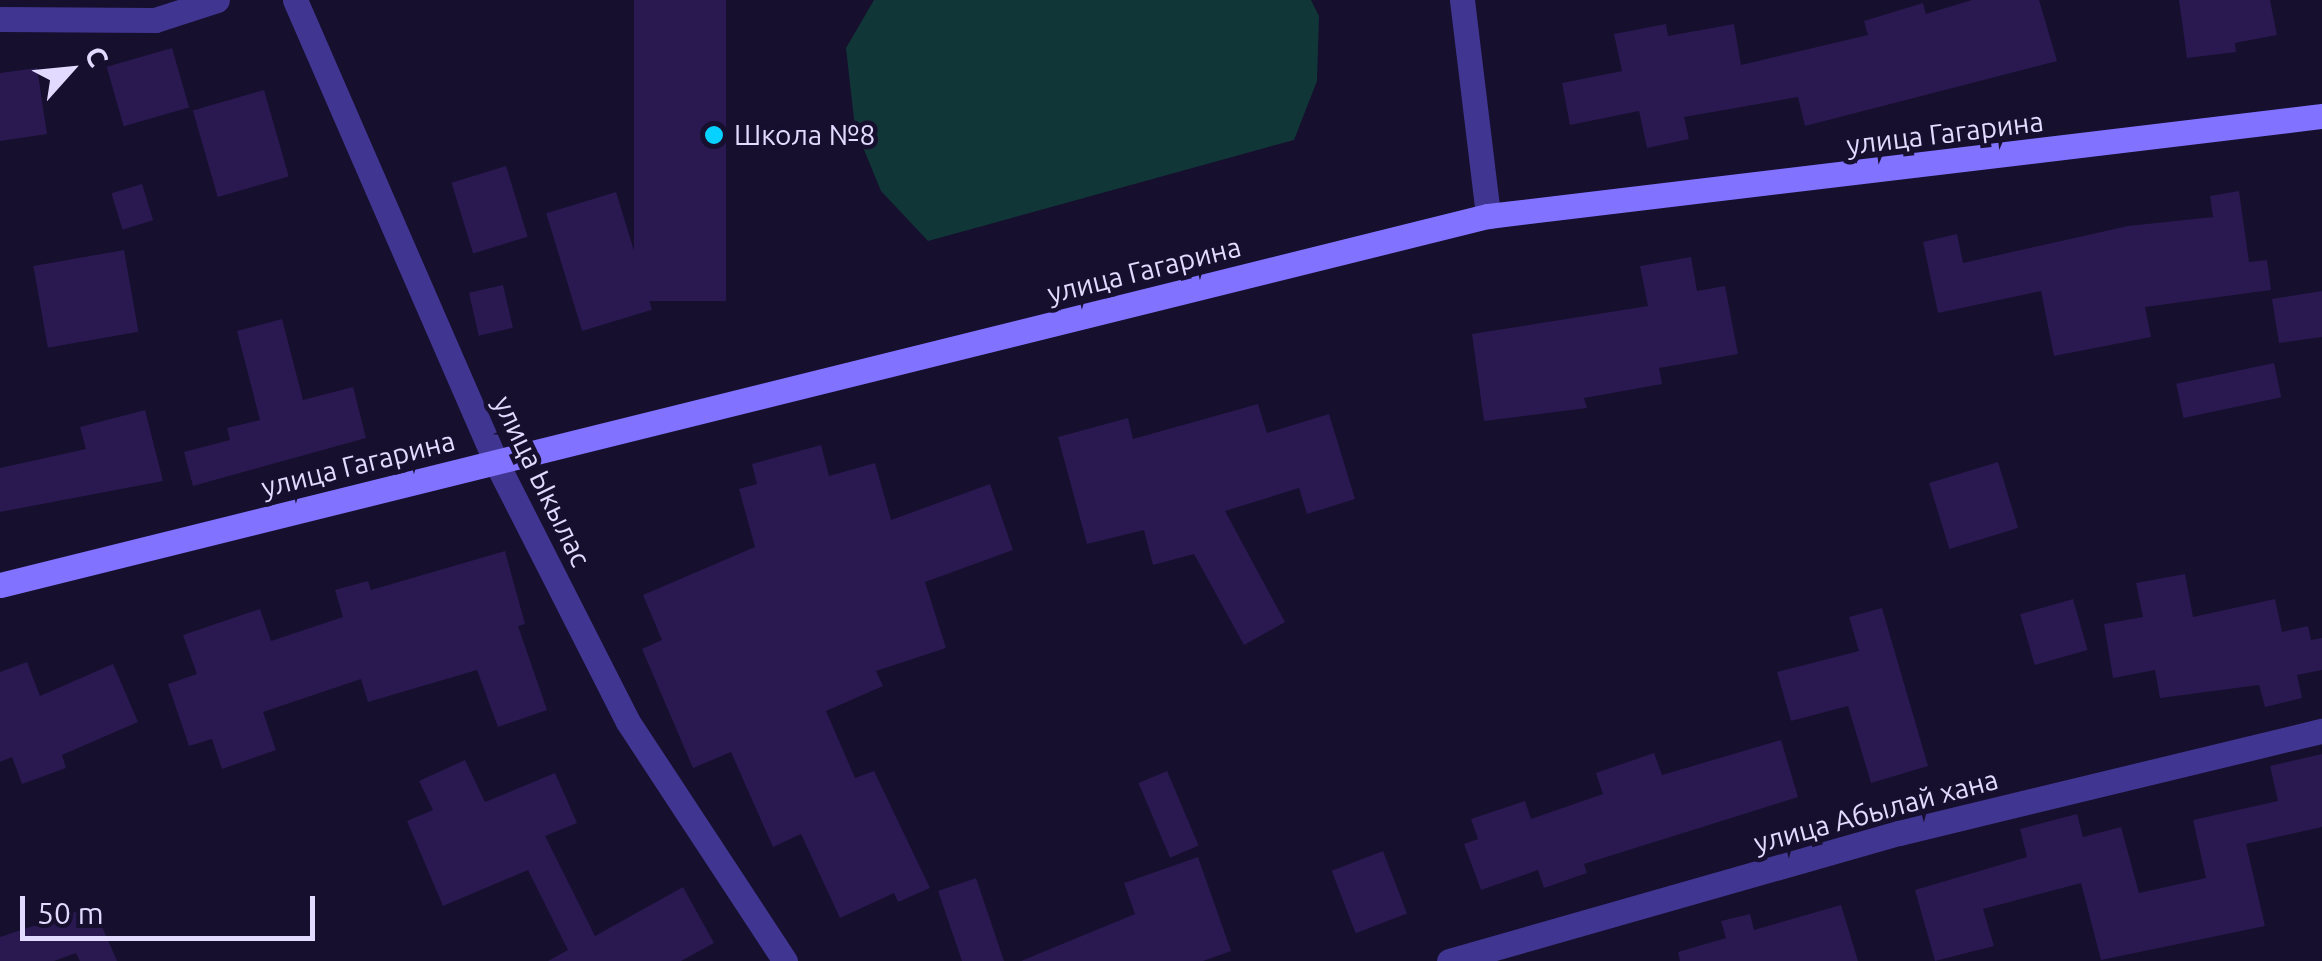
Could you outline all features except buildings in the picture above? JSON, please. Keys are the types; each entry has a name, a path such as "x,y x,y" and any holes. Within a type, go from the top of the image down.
{"main road":[{"name":"улица Гагарина","path":"0,585 1488,216 2322,116"}],"street":[{"path":"0,20 156,20 217,0"},
{"name":"улица Ыкылас","path":"295,0 495,460 628,722 785,961"},
{"path":"1462,0 1488,216"},
{"name":"улица Абылай хана","path":"1450,961 1899,833 2322,732"}],"green space":[{"path":"874,0 1311,0 1319,16 1317,81 1294,140 928,241 881,191 855,128 846,48"}],"place":[{"name":"Школа №8","path":"714,135"}]}
